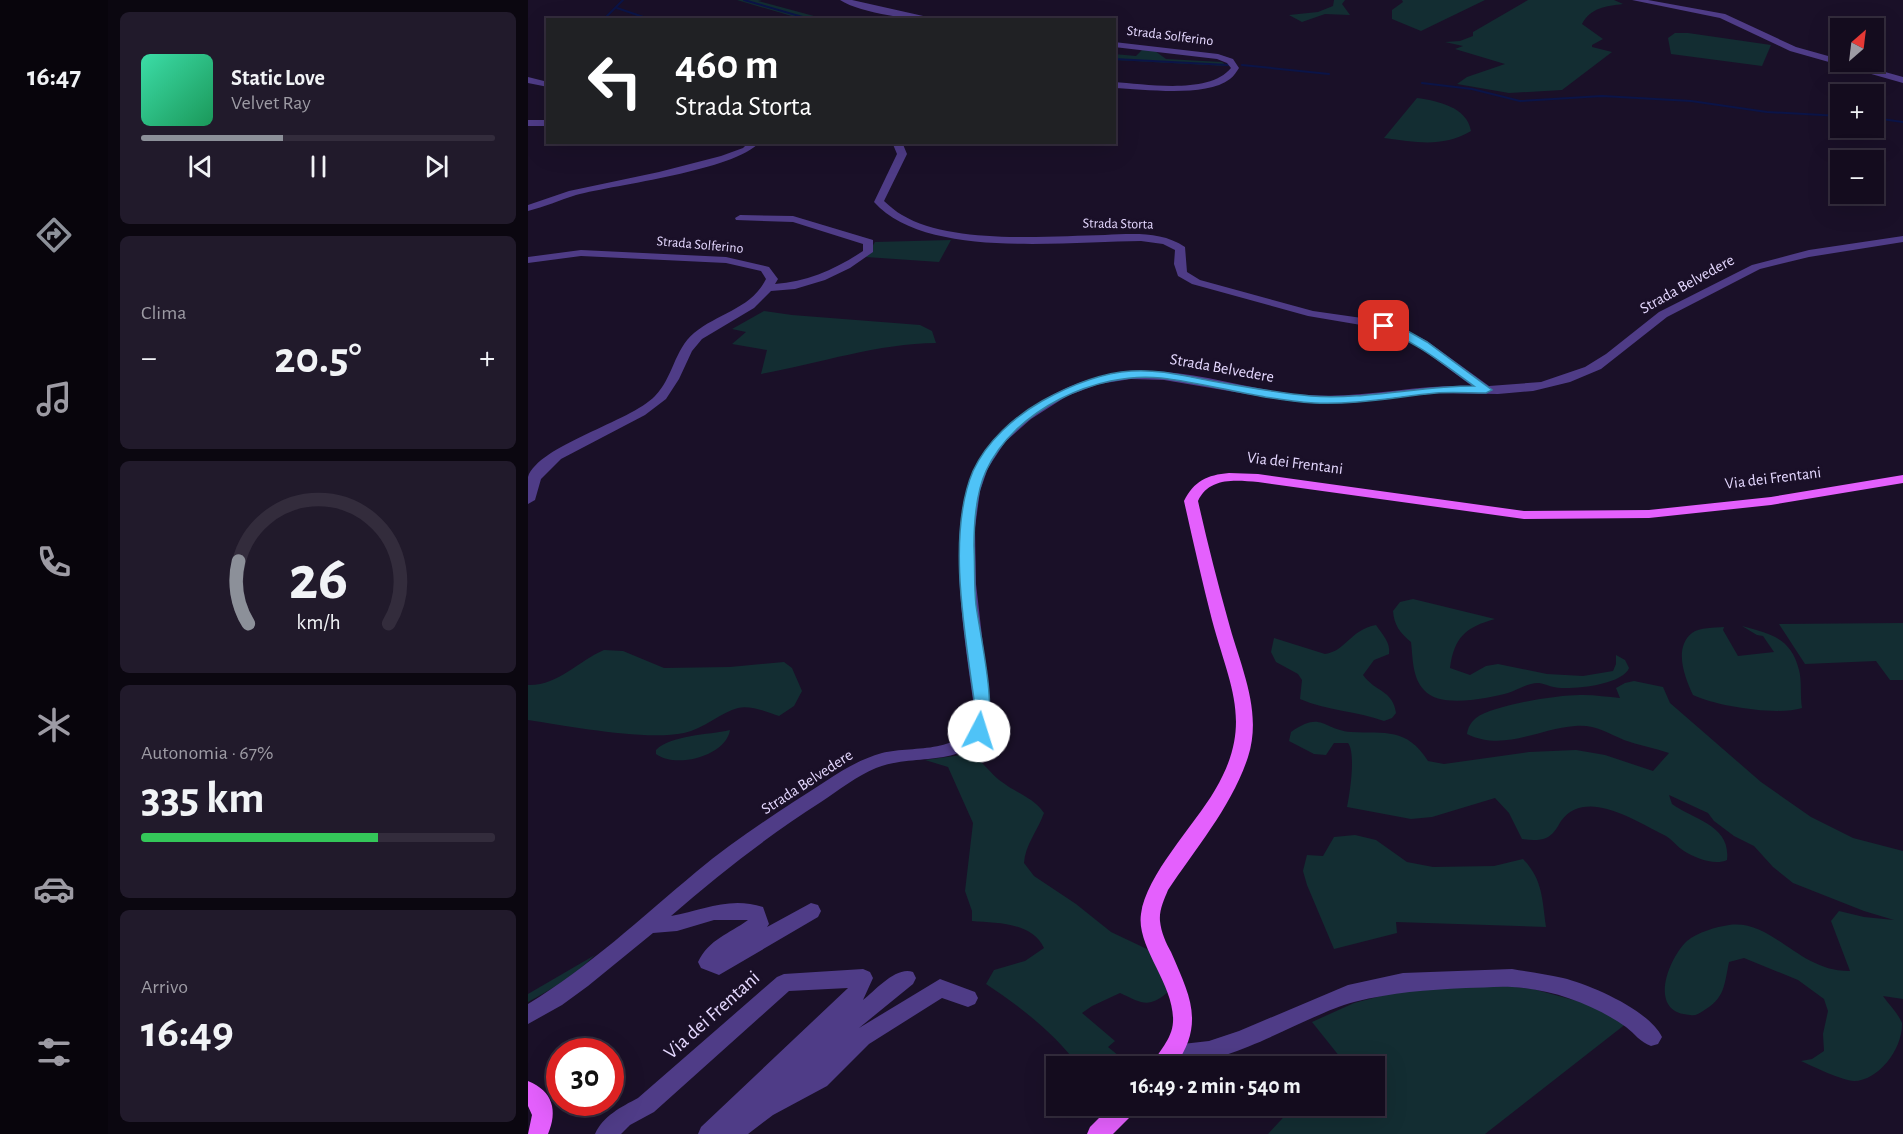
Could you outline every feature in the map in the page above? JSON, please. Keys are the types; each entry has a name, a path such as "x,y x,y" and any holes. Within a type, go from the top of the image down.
{"main road":[{"name":"Via dei Frentani","path":"1170,1056 1185,1024 1179,997 1151,930 1152,904 1160,886 1228,783 1240,756 1245,735 1242,689 1223,633 1191,501 1202,484 1228,476 1258,478 1524,515 1649,514 1782,500 1890,479 1903,479"},
{"path":"528,1091 542,1104 545,1117 537,1134"},
{"path":"1098,1134 1116,1116"}],"street":[{"path":"844,0 867,7 926,18"},
{"path":"1636,0 1722,16 1793,49 1903,80"},
{"name":"Strada Solferino","path":"1116,44 1218,57 1230,61 1235,68 1226,79 1199,87 1116,85"},
{"path":"528,80 546,85"},
{"path":"528,88 546,86"},
{"path":"528,123 546,123"},
{"path":"528,208 573,193 660,175 724,158 746,150 754,144"},
{"name":"Strada Storta","path":"898,144 902,154 879,202 888,212 907,220 931,230 977,239 1110,238 1164,241 1181,249 1182,274 1196,282 1312,314 1362,322 1402,333 1423,344 1486,390"},
{"path":"528,500 533,480 548,463 570,449 636,416 656,402 672,385 690,342 751,306 769,288 791,288 853,263 868,252 869,243 844,233 793,219 740,218"},
{"name":"Strada Belvedere","path":"528,1015 578,983 736,851 861,767 906,754 959,747 979,731 983,714 970,624 968,583 968,542 973,490 980,471 993,448 1009,430 1042,405 1082,386 1109,378 1137,374 1161,375 1251,392 1313,399 1342,400 1439,390 1515,390 1572,378 1605,360 1647,325 1676,307 1756,267 1818,253 1903,239"},
{"name":"Strada Solferino","path":"528,260 580,253 726,260 765,269 772,279 769,288"},
{"path":"648,924 658,926 689,921 721,911 756,913 759,924 715,951 708,962 719,966 812,911"},
{"name":"Via dei Frentani","path":"606,1134 622,1118 646,1105 784,983 863,978 855,995 709,1134"},
{"path":"731,1134 765,1108 843,1028 906,978"},
{"path":"1184,1056 1243,1039 1348,994 1403,982 1512,978 1564,987 1593,998 1634,1020 1651,1037"},
{"path":"765,1108 819,1079 862,1037 940,988 968,998"}],"green space":[{"path":"737,0 762,0 758,1 821,18 799,18"},
{"path":"1334,0 1345,0 1342,4 1350,15 1325,14 1302,22 1289,15 1318,12 1333,6"},
{"path":"1402,0 1485,0 1421,31 1392,19 1392,10 1403,2"},
{"path":"1528,0 1614,0 1623,4 1594,11 1582,24 1603,39 1592,47 1612,52 1562,90 1509,93 1457,84 1467,77 1505,64 1455,49 1463,46 1445,42 1460,41 1473,36 1473,32"},
{"path":"1675,33 1771,45 1762,66 1671,54 1668,38"},
{"path":"1143,49 1155,51 1166,59 1222,62 1227,66 1116,60 1116,54 1136,56"},
{"path":"1417,98 1442,103 1458,111 1464,116 1471,131 1439,142 1384,138"},
{"path":"951,240 939,262 866,257 875,242"},
{"path":"764,311 920,325 932,331 936,343 893,346 761,374 767,350 732,344 746,332 732,329"},
{"path":"1413,599 1495,619 1469,630 1458,641 1450,668 1470,675 1486,666 1498,664 1547,674 1583,676 1613,671 1616,655 1625,660 1629,668 1618,678 1609,682 1588,686 1558,688 1535,683 1489,697 1452,701 1431,696 1417,679 1411,642 1396,625 1393,611 1400,602"},
{"path":"1903,623 1903,680 1890,680 1876,661 1805,664 1779,624"},
{"path":"1376,625 1387,642 1389,654 1374,660 1363,675 1387,695 1394,705 1396,713 1392,718 1384,721 1300,699 1302,680 1298,674 1276,662 1271,652 1274,638 1325,654 1338,649 1360,631"},
{"path":"1742,626 1770,635 1791,650 1800,674 1802,708 1778,711 1747,709 1716,703 1693,695 1684,672 1682,655 1686,639 1695,631 1724,627 1723,630 1738,656 1774,652 1763,636"},
{"path":"604,650 623,651 664,668 730,667 784,662 792,668 802,691 794,706 779,716 743,707 725,713 691,731 667,735 606,732 528,720 528,685 549,682"},
{"path":"1634,681 1663,687 1670,703 1761,782 1811,817 1853,838 1903,851 1903,999 1883,996 1902,1023 1901,1033 1894,1053 1872,1076 1863,1080 1849,1080 1801,1061 1812,1059 1824,1051 1823,1034 1828,1011 1824,999 1798,980 1744,958 1729,962 1720,996 1703,1011 1690,1015 1677,1012 1669,1005 1665,995 1665,984 1673,960 1687,941 1707,930 1729,925 1745,925 1773,937 1816,963 1832,969 1850,971 1831,921 1839,911 1864,917 1894,920 1864,911 1793,883 1773,867 1754,846 1734,836 1714,821 1708,813 1669,795 1672,804 1717,831 1727,848 1727,860 1722,862 1699,859 1666,836 1637,821 1600,807 1581,808 1570,812 1546,838 1522,839 1509,813 1495,798 1432,817 1411,819 1347,807 1352,764 1348,743 1334,743 1326,755 1314,754 1289,741 1291,732 1310,722 1316,722 1342,731 1394,734 1412,742 1428,761 1444,764 1529,752 1576,750 1605,755 1653,771 1669,753 1629,742 1588,726 1561,728 1521,738 1494,741 1467,734 1476,718 1497,709 1544,698 1573,695 1620,698 1616,688"},
{"path":"730,730 720,747 699,757 675,760 656,754 656,750 671,741"},
{"path":"969,754 979,760 1002,782 1035,803 1044,813 1029,844 1024,863 1034,876 1076,904 1111,932 1149,950 1168,992 1155,1001 1145,1003 1120,993 1082,1013 1115,1041 1108,1047 1119,1056 1071,1056 1036,1021 986,984 994,970 1025,961 1044,948 1038,939 1023,929 1003,924 972,921 972,911 965,891 973,823 948,767 925,760"},
{"path":"1355,835 1376,840 1407,862 1433,867 1494,866 1523,859 1538,882 1546,927 1396,922 1397,933 1334,949 1303,871 1307,855 1323,856 1334,837"},
{"path":"595,955 563,981 528,1002 528,994"},
{"path":"1506,986 1533,989 1603,1008 1627,1023 1485,1134 1268,1134 1285,1116 1385,1116 1385,1056 1339,1056 1312,1022 1354,1003 1404,990"}],"waterway":[{"path":"605,18 623,0"},
{"path":"744,0 806,18"},
{"path":"617,8 646,18"},
{"path":"1116,59 1228,65"},
{"path":"1242,65 1329,74"},
{"path":"1422,83 1472,89 1520,101 1602,96 1691,101 1767,112 1830,115"},
{"path":"1884,119 1903,122"}],"route":[{"path":"979,731 983,723 983,714 969,602 970,506 980,471 1000,439 1030,413 1067,392 1100,380 1130,374 1161,375 1251,392 1313,399 1342,400 1439,390 1486,390 1423,344 1384,326"}]}
